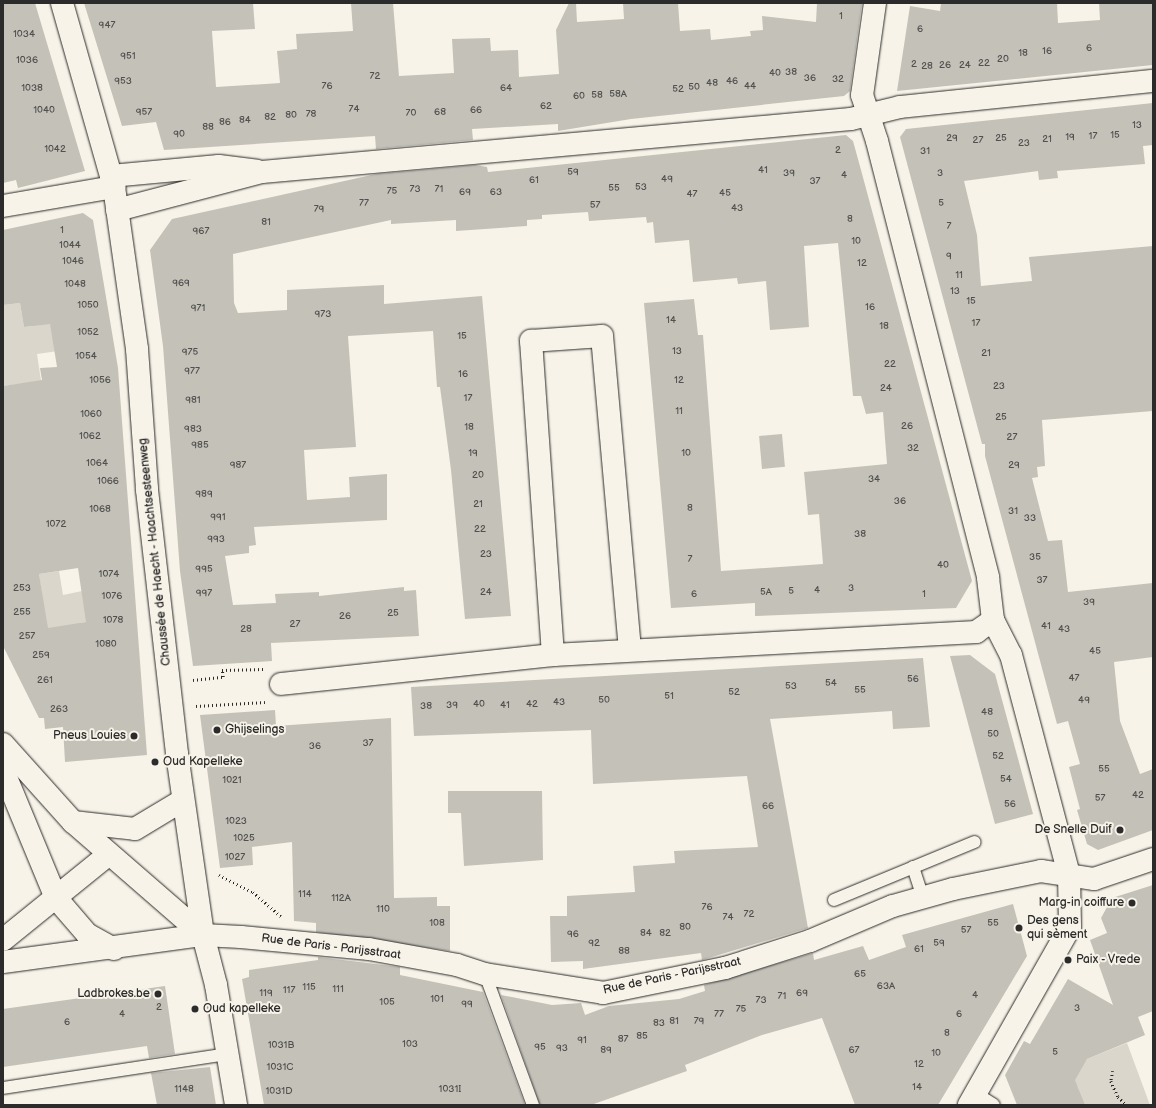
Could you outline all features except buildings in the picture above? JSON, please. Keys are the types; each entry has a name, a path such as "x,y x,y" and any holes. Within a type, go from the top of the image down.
{"street":[{"name":"Chaussée de Haecht - Haachtsesteenweg","path":"62,3 113,181 137,349 147,490 183,800 203,936 216,985 236,1105"},
{"path":"875,3 862,95 869,115 988,578 993,620 1012,655 1069,874 1070,927 972,1099"},
{"path":"117,210 262,172 852,119 900,107 1153,81"},
{"path":"3,206 113,181 219,166 262,172"},
{"path":"553,655 531,341 602,336 630,650"},
{"path":"274,685 553,655 976,632 993,620"},
{"path":"3,744 73,822 108,855 203,936"},
{"path":"3,770 56,898 87,934 114,949"},
{"path":"73,822 135,829 183,800"},
{"path":"3,940 108,855"},
{"name":"Rue de Paris - Parijsstraat","path":"3,962 114,949 203,936 369,949 457,965 485,974 603,993 724,968 810,941 923,898 1041,871 1069,874 1094,879 1153,859"}],"lane":[{"path":"834,900 975,842"},
{"path":"913,867 923,898"},
{"path":"485,974 532,1105"},
{"path":"3,1088 227,1054"},
{"path":"972,1099 994,1105"}],"path":[{"path":"191,680 222,677 222,670 266,669 274,685 267,702 194,706"},
{"path":"217,873 253,892 284,918"},
{"path":"1113,1071 1111,1081 1118,1098 1127,1105"}],"shaded area":[{"path":"44,258 58,351 37,354 41,381 3,386 3,305 20,303 24,327 33,326 30,302"},
{"path":"59,571 63,595 87,590 99,619 80,623 82,635 47,629 39,574"},
{"path":"1127,1043 1150,1105 1083,1105 1078,1087 1071,1080 1087,1059"}],"place":[{"name":"Ghijselings","path":"217,730"},
{"name":"Pneus Louies","path":"134,736"},
{"name":"Oud Kapelleke","path":"155,762"},
{"name":"De Snelle Duif","path":"1120,830"},
{"name":"Marg-in coiffure","path":"1132,903"},
{"name":"Des gens qui sèment","path":"1019,928"},
{"name":"Paix - Vrede","path":"1068,960"},
{"name":"Ladbrokes.be","path":"158,994"},
{"name":"Oud kapelleke","path":"195,1009"}]}
